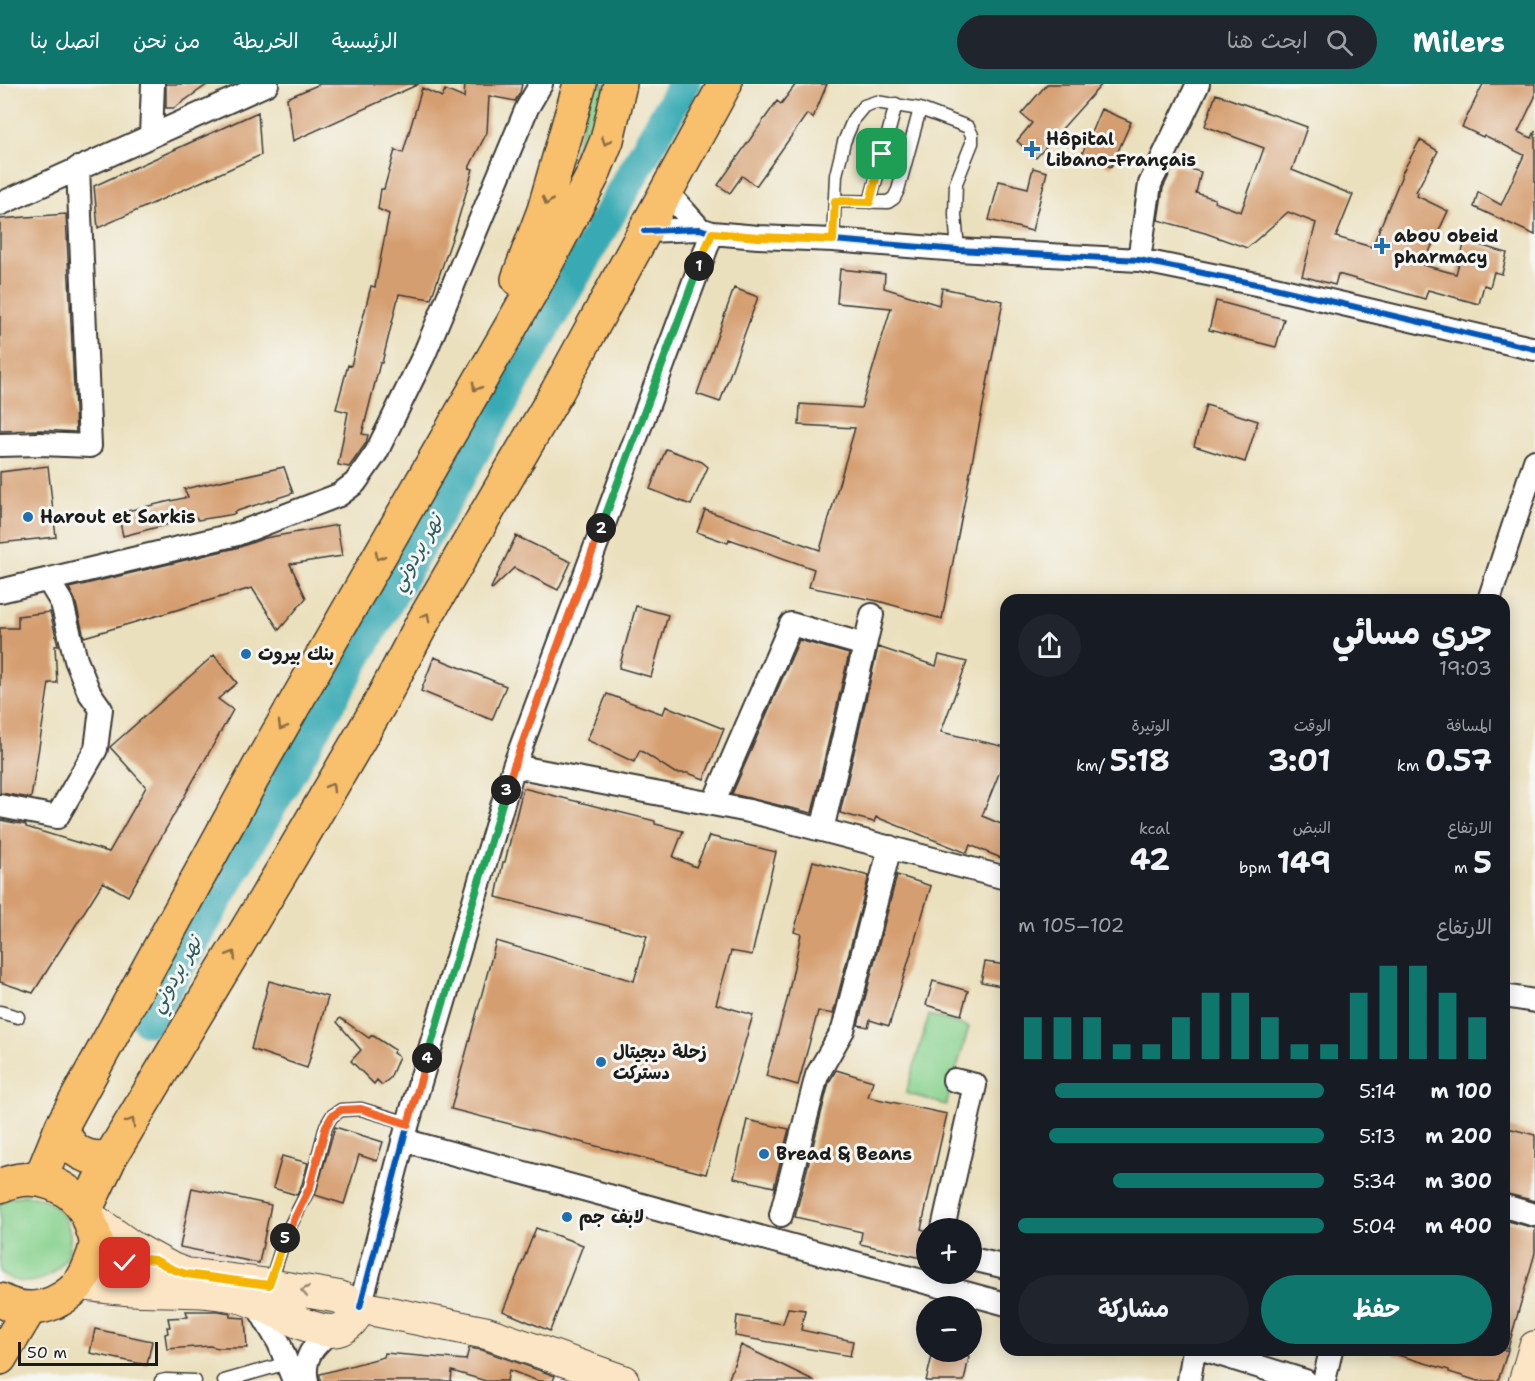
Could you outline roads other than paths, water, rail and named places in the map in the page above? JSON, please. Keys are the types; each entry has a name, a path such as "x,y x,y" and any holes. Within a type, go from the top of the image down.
{"highway":[{"path":"496,352 503,318 544,210 580,84"},
{"path":"40,1180 62,1126 262,761 537,281 592,177 607,140 620,84"},
{"path":"86,1213 111,1156 372,717 430,610 558,390 725,84"},
{"path":"685,157 716,116 746,84"},
{"path":"62,1126 67,1141 78,1152 94,1158 111,1156"},
{"path":"0,1186 25,1179 40,1180 58,1186 74,1197 86,1213 96,1242 87,1272 80,1284 70,1294 44,1306 15,1304 4,1339"}],"main road":[{"path":"86,1213 132,1247 172,1269 262,1293 291,1318 315,1327 321,1342 353,1321 360,1307"},
{"path":"125,1289 121,1277 125,1263 133,1258 155,1260"},
{"path":"80,1284 125,1289 339,1297 360,1307 487,1333 623,1381"},
{"path":"1525,1381 1535,1347"}],"street":[{"path":"151,135 153,84"},
{"path":"0,204 267,84"},
{"path":"0,591 237,534 339,495 355,483 376,453 424,355 527,108 541,84"},
{"path":"1138,260 1150,184 1198,84"},
{"path":"0,445 90,446 78,168"},
{"path":"666,191 706,231"},
{"path":"644,231 706,231 758,237 1138,260 1266,286 1535,349"},
{"path":"360,1307 405,1132 514,766 706,231"},
{"path":"1491,594 1535,461"},
{"path":"0,806 57,817 96,749 101,709 89,692 76,660 62,603 48,580"},
{"path":"822,830 872,615"},
{"path":"713,804 791,624 865,645"},
{"path":"514,766 749,811 1000,876"},
{"path":"781,1215 817,1075 843,1030 890,847"},
{"path":"1510,997 1535,1002"},
{"path":"945,1218 975,1085 954,1080"},
{"path":"405,1132 1000,1302"},
{"path":"1510,1208 1535,1215"},
{"path":"982,1261 1000,1266"},
{"path":"262,1293 269,1325 289,1367 321,1342"},
{"path":"307,1381 305,1366 321,1342"},
{"path":"1189,1381 1193,1356"},
{"path":"1225,1356 1305,1381"},
{"path":"1324,1381 1330,1356"}],"lane":[{"path":"833,240 836,175 844,142 854,118 864,106 876,102 920,109 968,127 972,135 972,143 956,183 955,215 958,250"},
{"path":"870,202 896,104"},
{"path":"835,201 888,202 896,195 920,109"},
{"path":"0,1012 18,1017"},
{"path":"262,1293 286,1234 310,1187 326,1126 332,1116 341,1110 361,1109 405,1132"},
{"path":"224,1381 289,1367"},
{"path":"161,1381 195,1381"}],"waterway":[{"name":"نهر بردوني","path":"148,1020 684,84"}],"place":[{"name":"Hôpital Libano-Français","path":"1032,149"},
{"name":"abou obeid pharmacy","path":"1382,246"},
{"name":"Harout et Sarkis","path":"28,517"},
{"name":"بنك بيروت","path":"246,654"},
{"name":"زحلة ديجيتال دستركت","path":"601,1062"},
{"name":"Bread & Beans","path":"764,1154"},
{"name":"لابف جم","path":"567,1217"}]}
